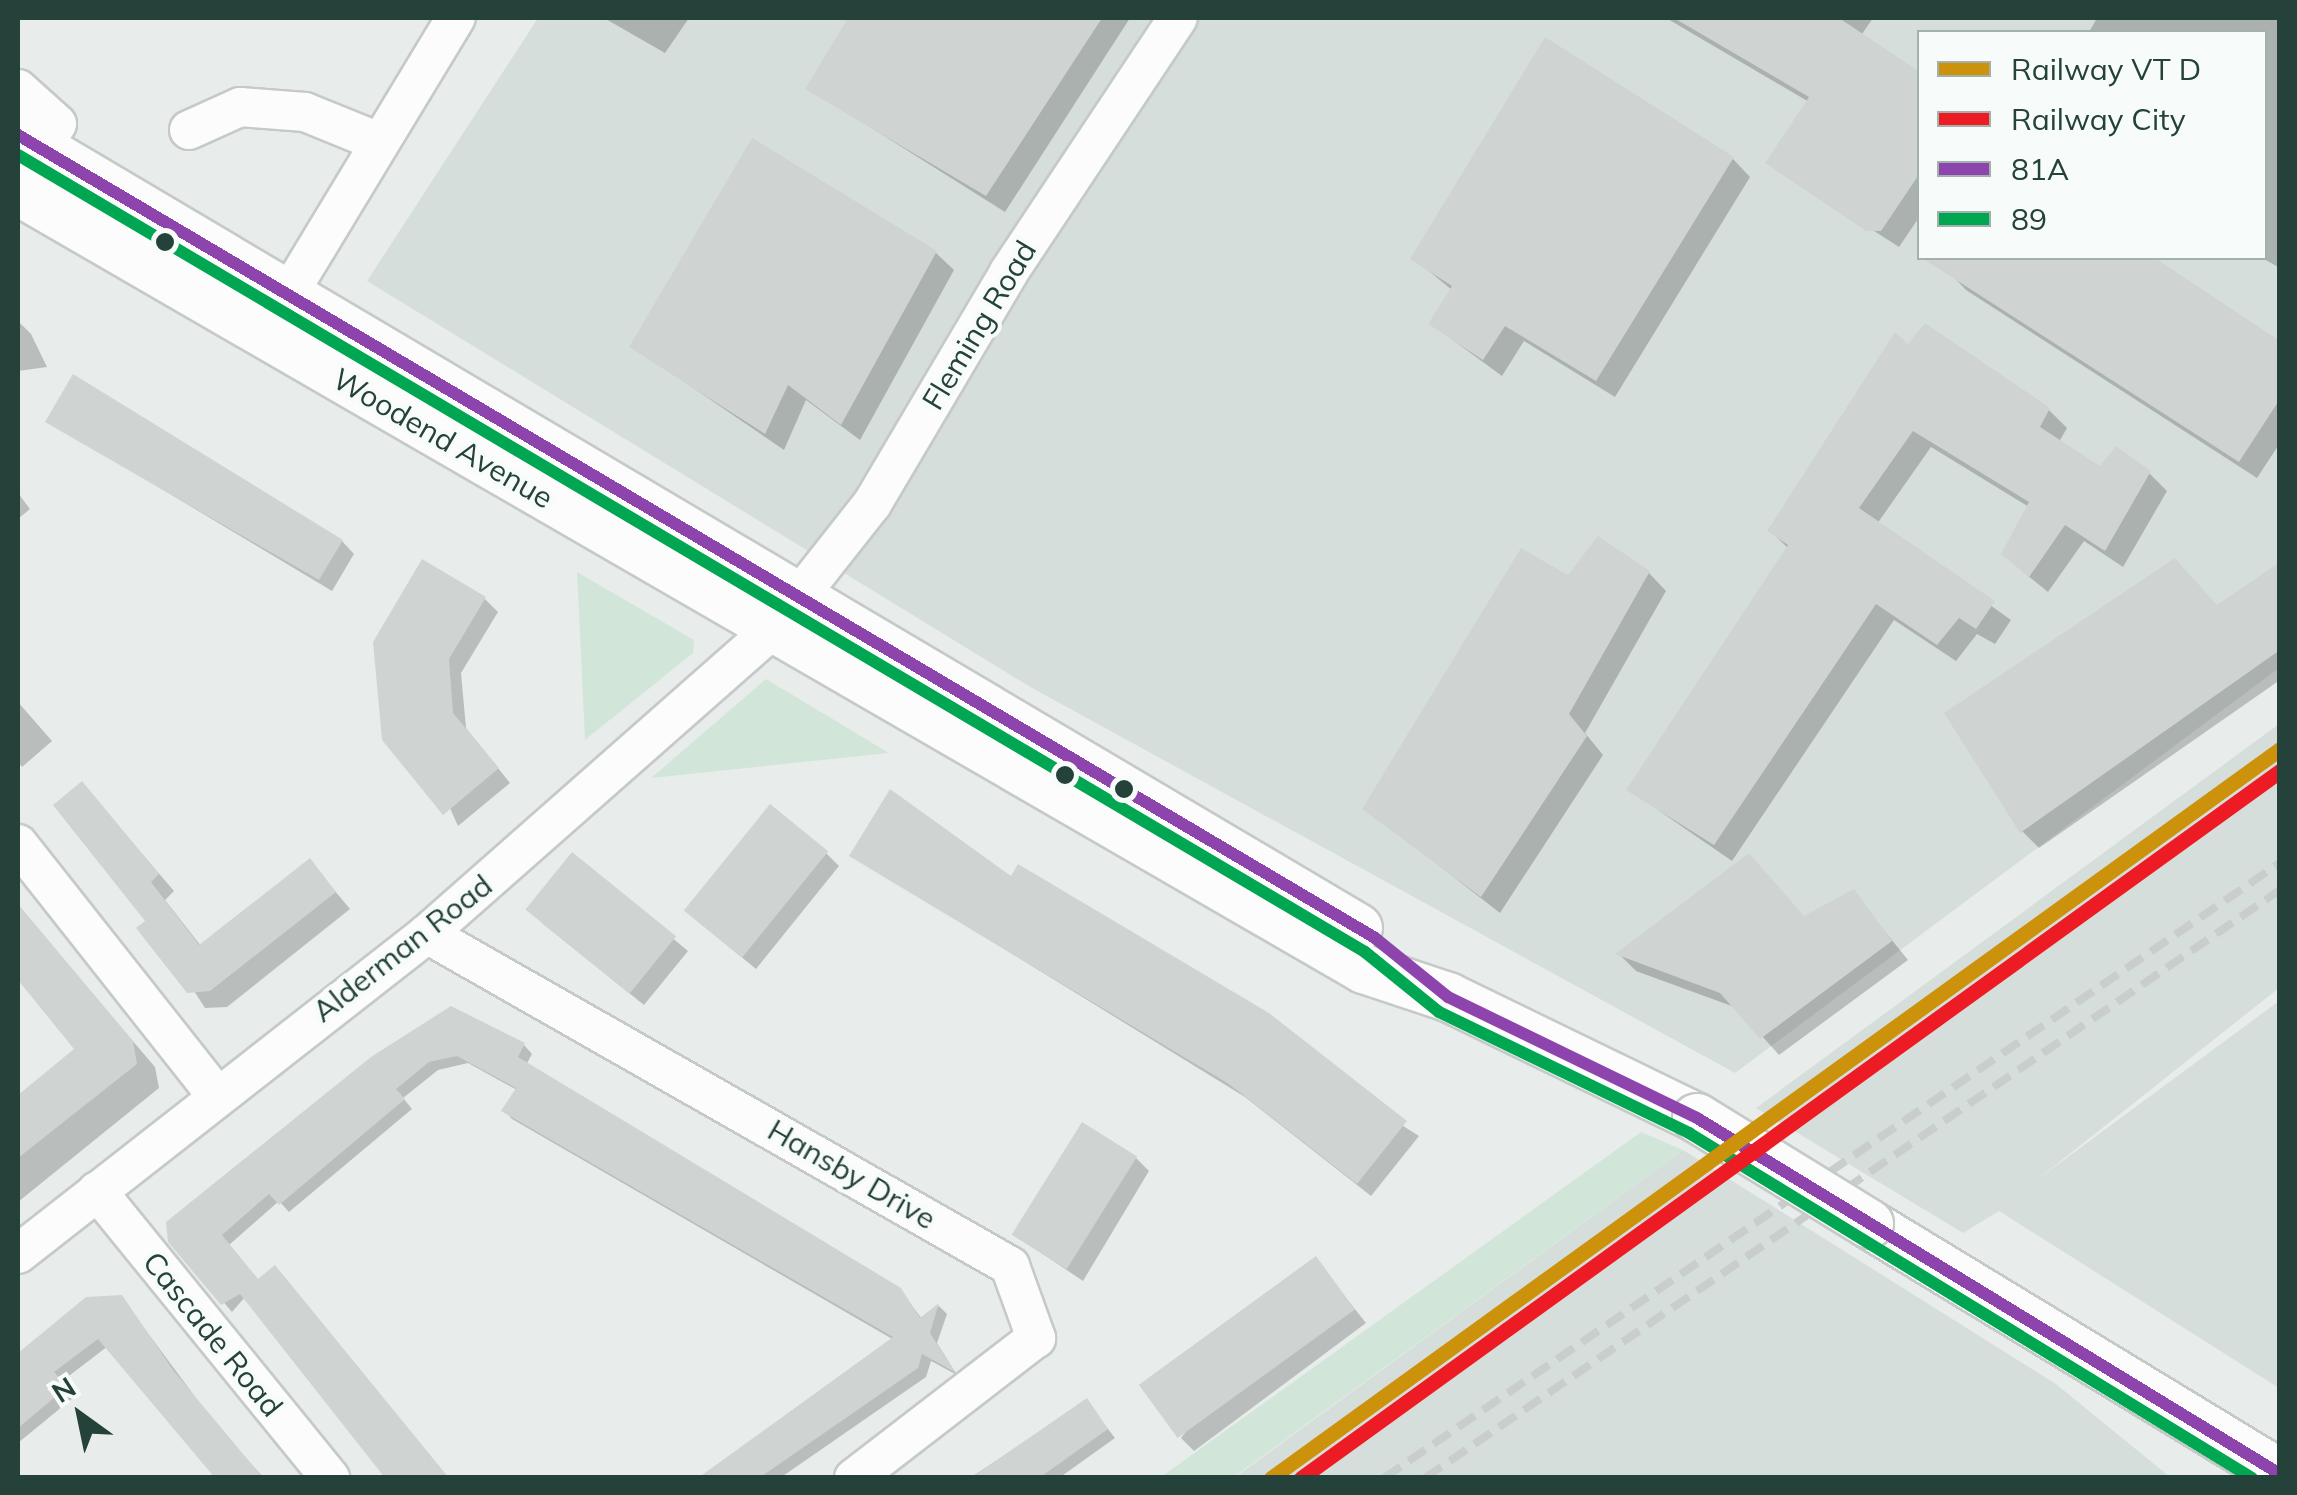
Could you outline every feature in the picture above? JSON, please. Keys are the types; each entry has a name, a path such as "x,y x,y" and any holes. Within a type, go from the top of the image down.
{"street":[{"path":"276,315 374,140 456,18"},
{"name":"Fleming Road","path":"787,614 872,504 1009,272 1178,18"},
{"name":"Woodend Avenue","path":"18,88 57,124 26,156 276,315 787,614 1375,938 1448,996 1696,1118 2280,1474"},
{"path":"189,130 240,107 305,112 374,140"},
{"name":"Woodend Avenue","path":"18,191 276,315"},
{"name":"Alderman Road","path":"18,1254 214,1092 427,934 787,614"},
{"path":"18,844 214,1092"},
{"name":"Hansby Drive","path":"427,934 1010,1266 1036,1338 854,1478"},
{"name":"Cascade Road","path":"97,1191 330,1478"}],"shaded area":[{"path":"538,18 2279,18 2279,668 1735,1073 1032,688 367,281"},
{"path":"2279,724 2279,988 2038,1179 2279,1001 2279,1388 1999,1211 1963,1233 1756,1108"},
{"path":"1683,1150 2056,1384 2170,1477 1234,1478"}],"green space":[{"path":"577,572 694,640 693,653 585,740"},
{"path":"766,679 889,753 651,778"},
{"path":"1641,1132 1683,1150 1234,1477 1161,1477"}],"building":[{"path":"848,18 1102,18 986,196 805,89"},
{"path":"1674,18 1839,18 1917,70 1917,177 1881,231 1866,231 1765,163 1809,97"},
{"path":"1545,37 1734,157 1596,381 1505,326 1483,360 1428,324 1452,286 1410,259"},
{"path":"752,138 937,251 841,425 788,385 765,434 629,347"},
{"path":"1925,260 2158,260 2280,341 2280,399 2239,462"},
{"path":"1925,323 2050,408 2040,427 2100,466 2116,446 2151,471 2105,551 2065,525 2029,577 2001,554 2029,502 1913,431 1859,508 1995,601 1976,629 1959,618 1937,645 1876,604 1714,845 1626,790 1788,545 1767,531 1895,332 1908,344"},
{"path":"73,374 343,540 319,580 45,422"},
{"path":"1598,536 1650,571 1569,714 1587,736 1481,897 1362,809 1521,548 1568,575"},
{"path":"2175,558 2217,605 2280,562 2280,650 2020,833 1944,713"},
{"path":"422,559 486,597 449,659 453,713 499,768 443,815 382,740 373,642"},
{"path":"82,781 159,874 151,882 199,945 310,858 336,892 210,991 187,993 136,928 145,921 53,805"},
{"path":"890,789 1011,876 1018,864 1269,1013 1407,1121 1357,1184 1229,1084 849,856"},
{"path":"770,804 828,851 742,958 684,910"},
{"path":"572,852 676,936 630,994 525,910"},
{"path":"1749,853 1804,916 1854,889 1892,941 1760,1039 1720,993 1615,954"},
{"path":"18,904 133,1041 137,1064 18,1158 18,1095 74,1049 18,980"},
{"path":"451,1006 525,1043 518,1057 901,1288 920,1318 939,1303 930,1333 955,1372 922,1354 918,1368 759,1478 698,1478 893,1337 501,1111 516,1088 457,1056 429,1062 396,1089 405,1099 279,1205 269,1194 222,1235 258,1279 275,1265 449,1478 385,1478 240,1294 221,1305 168,1242 166,1222 371,1057"},
{"path":"1082,1122 1137,1156 1067,1269 1012,1235"},
{"path":"1316,1256 1355,1309 1178,1438 1139,1385"},
{"path":"122,1295 173,1370 263,1478 215,1478 98,1339 54,1372 67,1387 18,1428 18,1353 86,1297"},
{"path":"1087,1398 1108,1429 1039,1478 971,1478"}],"railway":[{"path":"1384,1478 2280,863"},
{"path":"1425,1478 2280,890"}],"transit line":[{"name":"81A","path":"18,135 1375,938 1448,997 1697,1118 2280,1474"},
{"name":"89","path":"18,155 1365,952 1439,1012 1689,1133 2252,1478"},
{"path":"1271,1478 2280,749"}],"rail line":[{"name":"City","path":"1301,1478 2280,771"}]}
